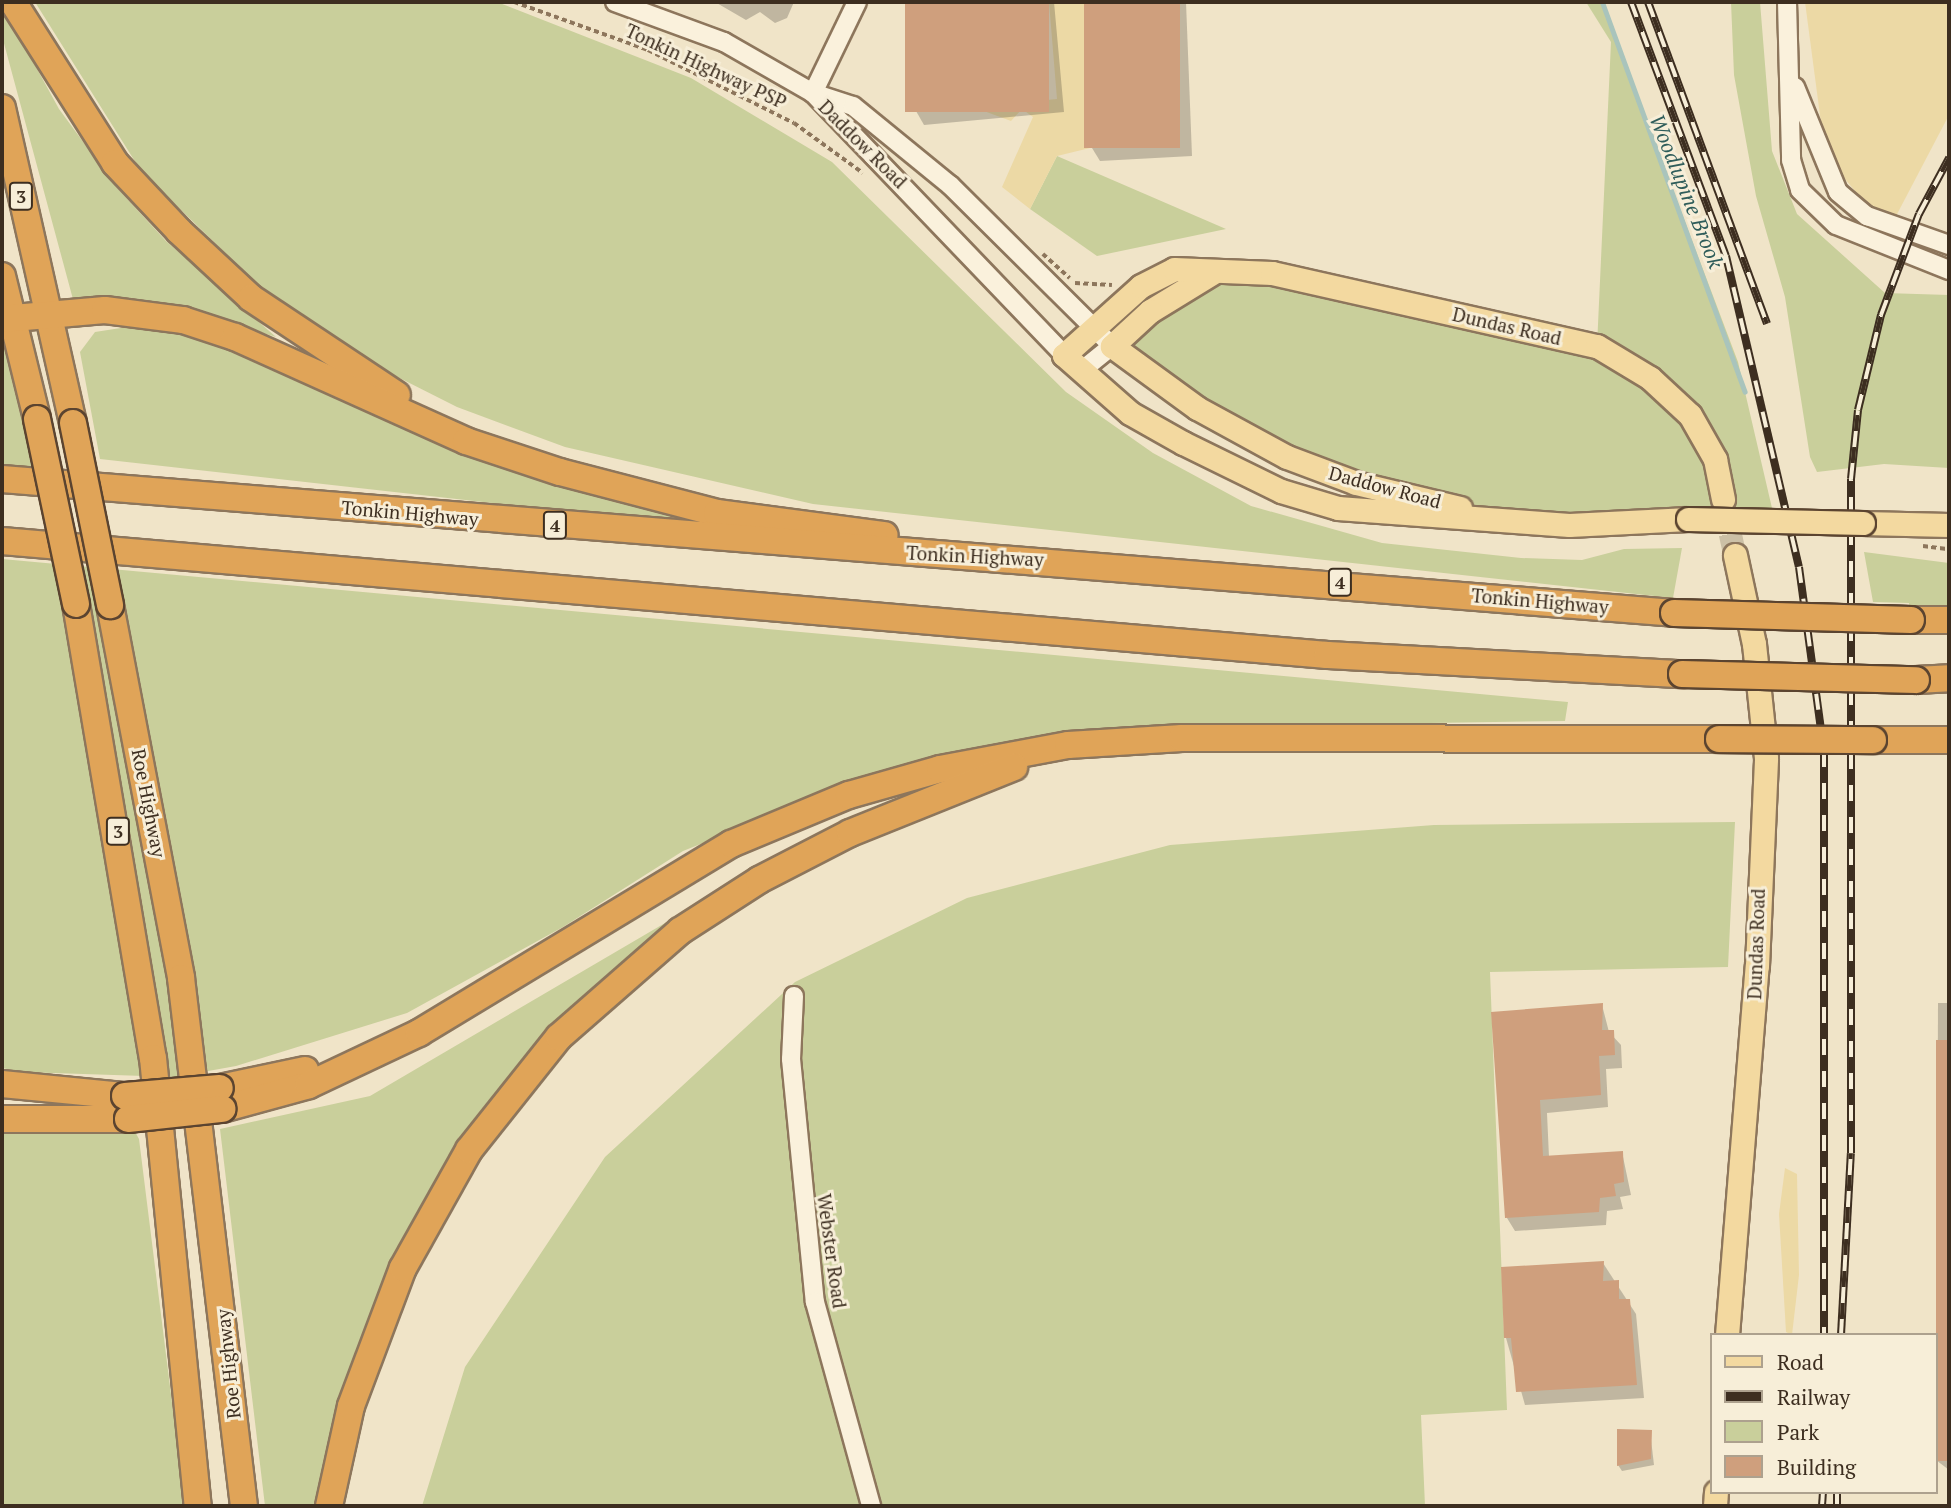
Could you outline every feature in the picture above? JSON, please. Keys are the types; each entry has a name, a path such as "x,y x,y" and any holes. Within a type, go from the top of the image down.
{"highway":[{"path":"13,2 115,163 251,298 373,383 559,472"},
{"name":"Roe Highway","path":"2,108 73,423 181,978 244,1506"},
{"name":"Roe Highway","path":"2,276 7,320 37,419 76,604 153,1059 198,1506"},
{"path":"7,320 131,311 208,326 466,442 559,472 717,513 1109,564"},
{"name":"Tonkin Highway","path":"2,479 791,545 1109,564 1674,613 1949,620"},
{"path":"2,541 1314,654 1682,674 1916,680 1949,678"},
{"path":"2,1119 221,1099 419,1032 649,890 774,825 940,769 1068,745 1182,738 1949,740"},
{"path":"330,1506 351,1406 403,1268 469,1150 559,1037 680,931 759,880 850,833 1068,745"},
{"path":"2,1084 126,1107"},
{"path":"228,1506 232,1403"}],"main road":[{"name":"Dundas Road","path":"1064,355 1142,286 1174,269 1272,272 1597,346 1650,378 1690,415 1715,459 1723,499"},
{"path":"1111,346 1150,311 1213,272"},
{"name":"Daddow Road","path":"1111,346 1197,408 1287,457 1495,522"},
{"name":"Daddow Road","path":"1064,355 1080,372 1130,413 1281,491 1338,509 1495,522 1688,519 1949,525"},
{"name":"Dundas Road","path":"1727,1333 1757,966 1766,758 1754,644 1735,555"}],"street":[{"path":"615,2 724,42 813,93 857,2"},
{"path":"1787,2 1794,84 1791,160 1811,204 1836,225 1949,270"},
{"path":"1794,84 1838,192 1867,216 1949,245"},
{"name":"Daddow Road","path":"813,93 853,107 950,184 1111,346"},
{"name":"Daddow Road","path":"813,93 1064,355"},
{"path":"1080,372 1111,346"},
{"name":"Webster Road","path":"794,996 791,1059 816,1302 871,1506"}],"path":[{"name":"Tonkin Highway PSP","path":"514,2 672,62 793,123 871,179"},
{"path":"1045,250 1077,285 1121,282"}],"green space":[{"path":"35,2 497,2 691,78 832,162 1066,392 1153,453 1251,506 1382,543 1521,558 1582,560 1624,549 1682,548 1673,598 813,504 565,447 457,407 350,353 255,282 141,171"},
{"path":"1586,2 1602,2 1738,362 1775,521 1495,522 1287,457 1112,346 1214,272 1597,346 1611,42"},
{"path":"1731,2 1760,2 1772,151 1797,214 1885,293 1949,295 1949,468 1884,464 1817,472 1810,457 1785,297 1756,196 1734,75"},
{"path":"2,5 59,109 117,188 166,241 276,337 169,304 99,297 74,303 2,36"},
{"path":"1057,156 1226,229 1097,256 1030,209"},
{"path":"140,325 230,345 475,459 715,528 100,459 80,352 95,332"},
{"path":"2,336 8,351 32,469 2,465"},
{"path":"1864,552 1949,563 1949,610 1910,614 1909,603 1873,602"},
{"path":"2,559 1568,702 1565,721 1166,727 998,743 887,770 683,851 563,927 407,1013 236,1066 175,1077 22,1072 2,1068"},
{"path":"1735,822 1728,967 1490,972 1507,1410 1421,1415 1425,1506 422,1506 465,1367 605,1157 795,982 967,898 1170,845 1434,825"},
{"path":"694,906 699,916 589,1006 427,1212 325,1506 265,1506 220,1129 370,1096"},
{"path":"2,1119 128,1119 139,1139 185,1506 2,1506"}],"sand":[{"path":"1049,2 1084,2 1090,148 1057,156 1030,209 1002,187 1033,117 1022,109 1011,121 973,107 1057,99"},
{"path":"1805,2 1949,2 1949,115 1895,218 1867,205 1833,165 1823,138"},
{"path":"1785,1168 1797,1174 1799,1275 1792,1333 1786,1332 1779,1214"}],"building":[{"path":"905,2 1049,2 1049,112 905,112"},
{"path":"1084,2 1180,2 1180,148 1084,148"},
{"path":"1603,1003 1602,1030 1614,1030 1615,1055 1599,1056 1601,1095 1540,1100 1543,1156 1623,1151 1624,1182 1614,1184 1616,1196 1600,1198 1599,1212 1505,1218 1491,1012"},
{"path":"1936,1040 1949,1040 1949,1461 1937,1461"},
{"path":"1604,1261 1603,1281 1619,1280 1619,1299 1630,1299 1637,1385 1516,1392 1511,1338 1504,1338 1501,1267"},
{"path":"1617,1429 1652,1430 1651,1459 1617,1466"}],"waterway":[{"name":"Woodlupine Brook","path":"1602,2 1745,392"}],"tunnel":[{"path":"1723,500 1735,555"}],"railway":[{"path":"1631,2 1726,256 1799,567 1824,751 1824,1333"},
{"path":"1648,2 1767,324"},
{"path":"1841,1333 1851,1153 1851,479 1858,410 1881,315 1919,214 1949,158"},
{"path":"1822,1506 1823,1494"},
{"path":"1837,1494 1837,1506"}]}
